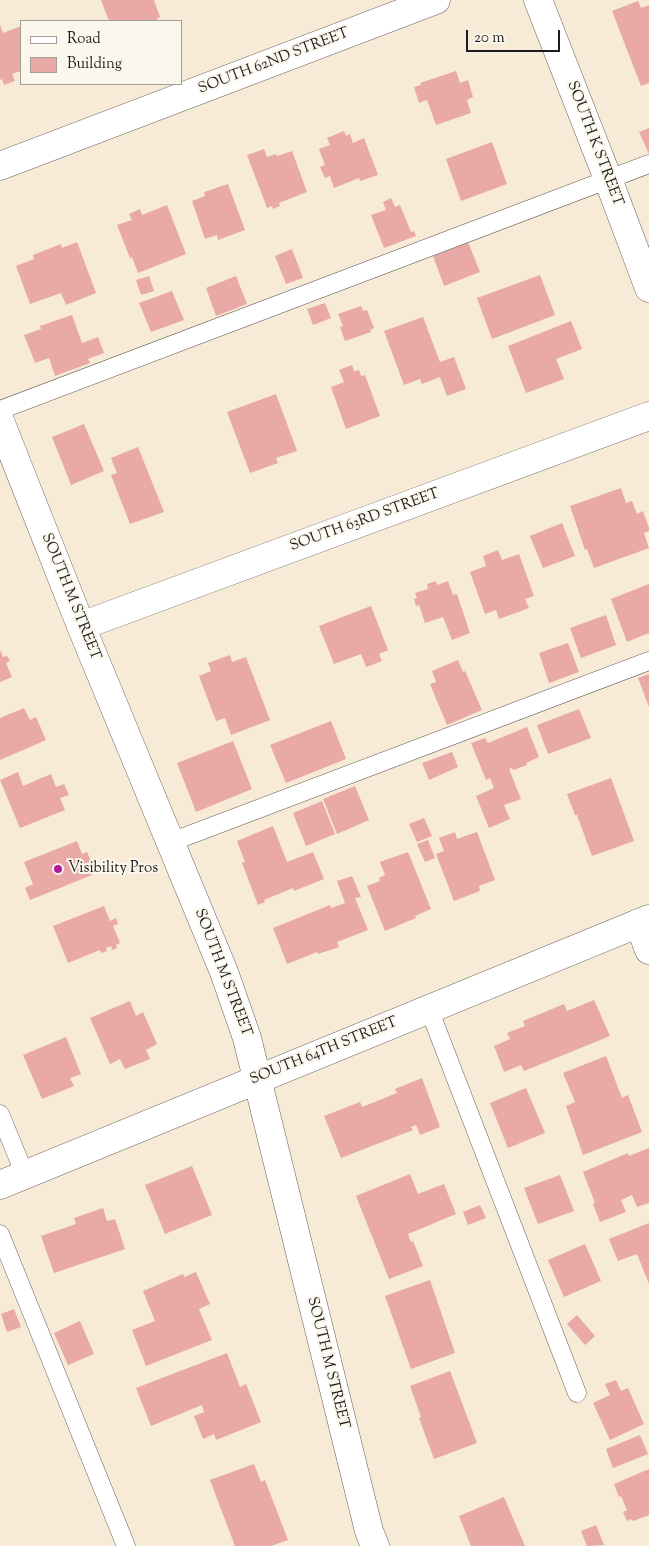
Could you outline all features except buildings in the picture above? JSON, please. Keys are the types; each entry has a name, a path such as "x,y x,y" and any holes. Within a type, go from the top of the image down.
{"street":[{"name":"SOUTH 62ND STREET","path":"0,166 436,0"},
{"name":"SOUTH K STREET","path":"538,0 649,288"},
{"name":"SOUTH 63RD STREET","path":"81,626 649,416"},
{"name":"SOUTH M STREET","path":"0,422 81,626 224,972 247,1038 364,1512 375,1546"},
{"name":"SOUTH 64TH STREET","path":"0,1185 644,921"},
{"path":"644,921 649,950"}],"lane":[{"path":"0,410 649,164"},
{"path":"170,842 649,662"},
{"path":"429,1009 577,1393"},
{"path":"0,1114 25,1175"},
{"path":"0,1234 126,1546"}],"place":[{"name":"Visibility Pros","path":"58,869"}]}
